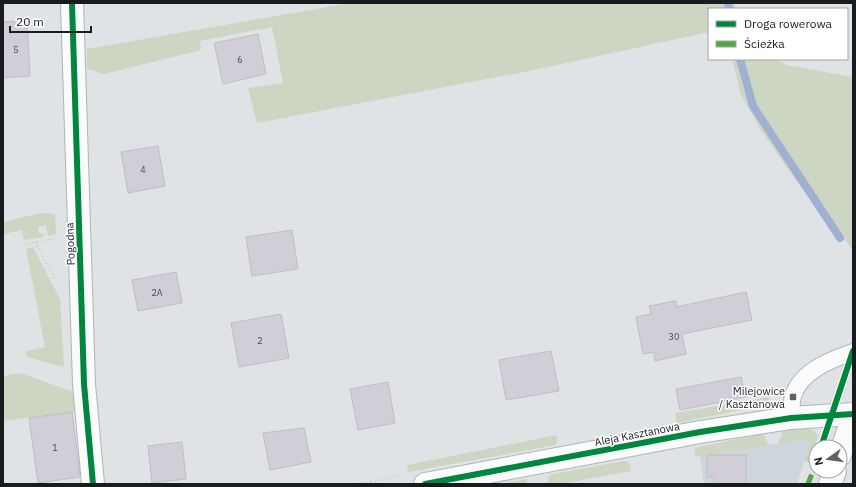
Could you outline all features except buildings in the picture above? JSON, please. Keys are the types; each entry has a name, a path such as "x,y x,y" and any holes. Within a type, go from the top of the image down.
{"street":[{"name":"Pogodna","path":"72,3 84,384 93,484"},
{"name":"Aleja Kasztanowa","path":"425,484 700,432 791,418 853,415"},
{"path":"845,439 853,415"}],"lane":[{"path":"791,418 793,396 802,380 818,366 853,352"}],"path":[{"path":"25,244 58,238"},
{"path":"35,242 57,283"}],"shaded area":[{"path":"804,439 808,442 808,449 797,484 704,484 700,456"}],"green space":[{"path":"350,3 734,3 736,8 708,8 708,32 534,70 257,123 248,88 283,83 272,27 200,41 201,50 104,74 87,69 87,49"},
{"path":"732,60 778,60 786,65 853,77 853,250 797,182 762,132 741,95"},
{"path":"40,213 50,213 55,215 56,234 48,236 46,225 38,227 39,234 43,233 44,237 24,240 22,230 4,234 4,223"},
{"path":"33,247 60,299 64,367 27,357 25,354 27,351 45,347 26,249"},
{"path":"21,373 75,394 79,411 3,421 3,376"},
{"path":"770,397 767,403 761,406 677,423 675,413"},
{"path":"801,428 814,431 818,436 817,439 808,439 808,442 804,439 779,444 779,439 782,438 782,431"},
{"path":"763,434 769,445 695,457 695,450 698,447"},
{"path":"557,435 556,445 408,472 407,465"},
{"path":"808,449 808,462 804,461"},
{"path":"624,461 629,462 631,471 560,484 549,484 548,478 552,474"},
{"path":"527,479 527,484 500,484"}],"waterway":[{"path":"728,3 729,8"},
{"path":"740,60 753,106 840,238"}],"marked path":[{"path":"808,484 810,479"}],"cycle path":[{"path":"72,3 84,384 93,484"},
{"path":"824,439 853,351"},
{"path":"425,484 700,432 791,418 853,414"}],"place":[{"name":"Milejowice / Kasztanowa","path":"793,397"}]}
